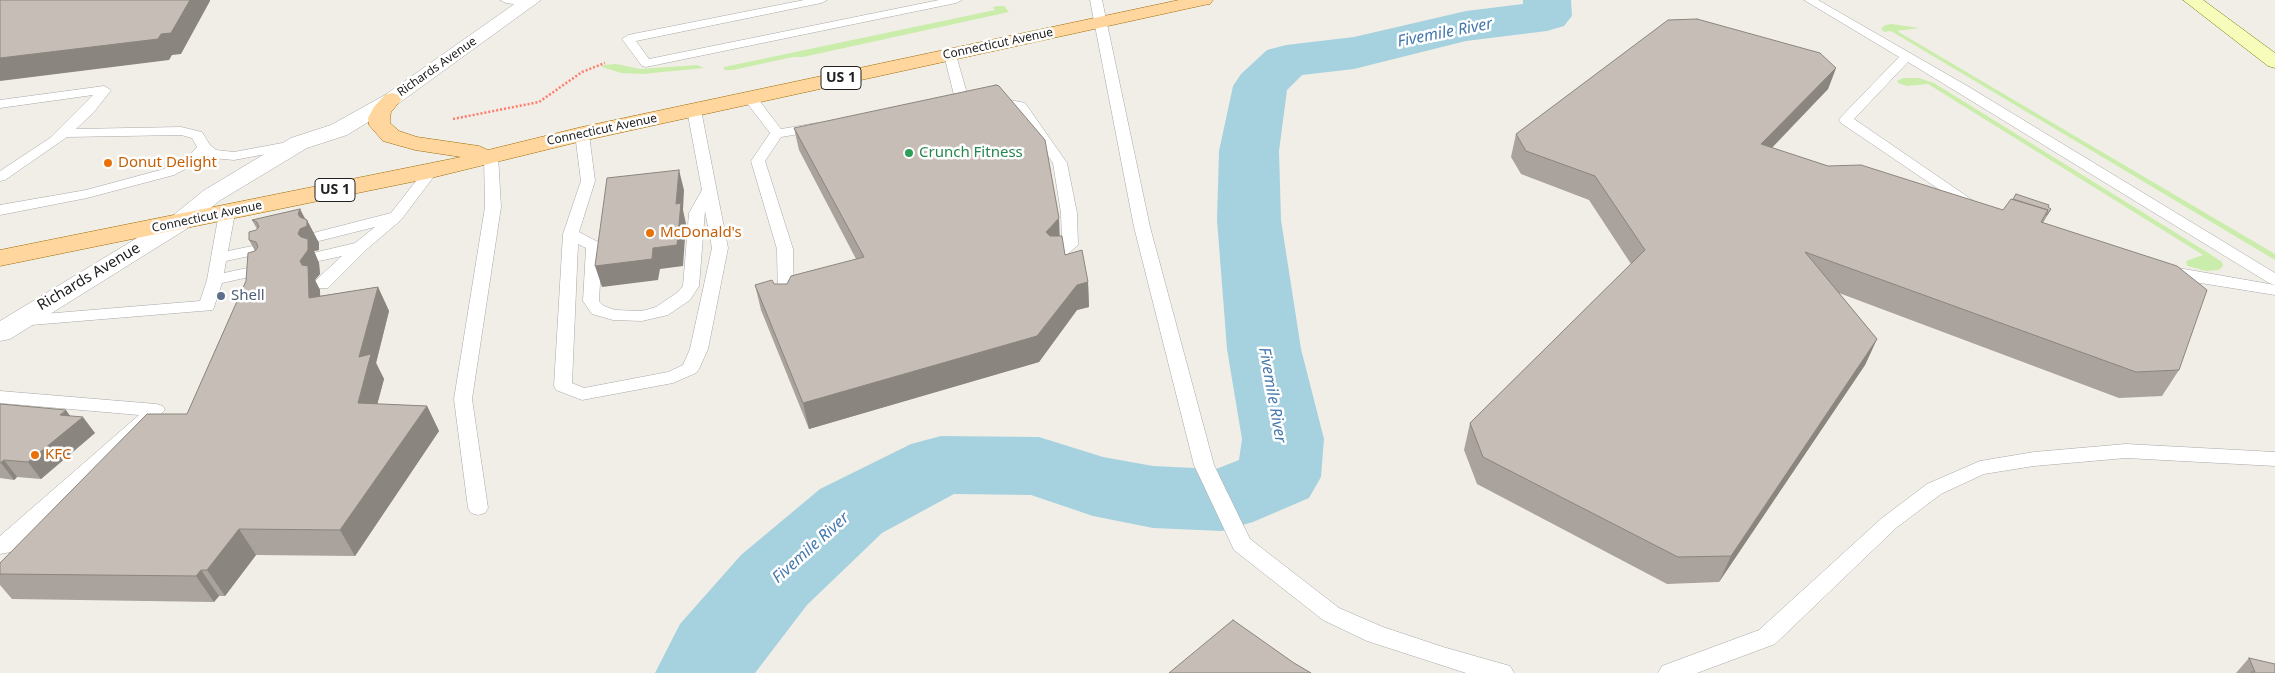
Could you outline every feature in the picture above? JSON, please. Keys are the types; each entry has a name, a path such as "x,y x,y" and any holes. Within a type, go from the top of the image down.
{"main road":[{"name":"Connecticut Avenue","path":"0,258 431,171 582,134 1204,0"},
{"path":"2192,0 2275,62"},
{"path":"392,99 381,111 379,118 380,125 390,136 415,143 491,155"}],"street":[{"name":"Richards Avenue","path":"179,223 211,196 299,143 339,130 392,99 531,1"},
{"name":"Richards Avenue","path":"9,327 179,223 256,190 324,149 336,139 339,130"}],"lane":[{"path":"506,0 531,1"},
{"path":"821,0 628,39 646,63 956,0"},
{"path":"1096,0 1142,227 1204,465 1242,544 1331,614 1383,637 1443,657 1502,673"},
{"path":"1810,0 1906,56 2275,280"},
{"path":"950,55 961,97"},
{"path":"1906,56 1846,120 1974,208 1992,214"},
{"path":"0,104 104,90 89,109 55,141 0,177"},
{"path":"932,103 961,97 1012,103 1020,106 1060,163 1069,213 1070,245 1057,255"},
{"path":"750,98 777,133"},
{"path":"582,134 588,181 571,234 563,386 582,394 673,377 690,369 699,350 720,248 694,110"},
{"path":"777,133 788,133 827,125"},
{"path":"62,133 180,130 197,135 204,147 212,154 234,156 252,154 299,143"},
{"path":"777,133 758,161 785,249 786,303"},
{"path":"0,210 87,194 169,172 194,158 204,147"},
{"path":"478,508 463,399 493,207 491,155"},
{"path":"322,284 361,246 396,217 431,171"},
{"path":"571,234 594,246 591,301 598,310 613,315 642,316 662,311 684,296 691,286 697,214 709,190"},
{"path":"9,327 127,311 207,306 215,280 226,212"},
{"path":"319,236 396,217"},
{"path":"319,256 361,246"},
{"path":"219,258 262,248"},
{"path":"2149,265 2182,275 2275,290"},
{"path":"215,280 261,270"},
{"path":"0,397 156,410 3,546 0,546"},
{"path":"1670,673 1767,637 1889,523 1934,489 1980,468 2034,459 2126,451 2275,459"}],"path":[{"path":"446,120 539,102 582,72 604,63"}],"green space":[{"path":"1004,6 1009,12 803,57 793,57 733,70 724,70 724,67 995,10 993,7"},
{"path":"1892,24 1919,28 1897,31 2275,254 2275,260 1891,31 1884,32 1881,29 1885,25"},
{"path":"616,64 640,69 697,65 704,68 643,74 621,73 602,67 604,65"},
{"path":"1903,78 1919,78 1934,83 2210,254 2222,262 2223,266 2219,270 2206,271 2187,266 2186,261 2203,255 1928,84 1907,86 1898,83 1897,81"}],"building":[{"path":"0,0 190,0 171,33 161,34 158,39 0,58"},
{"path":"1697,19 1820,53 1836,68 1761,144 1828,166 1861,165 2003,210 2011,199 2048,210 2041,222 2177,266 2207,290 2179,370 2136,372 1805,252 1877,339 1731,556 1678,557 1483,457 1470,423 1645,250 1595,176 1526,151 1516,134 1668,20"},
{"path":"996,85 999,86 1045,140 1059,218 1046,232 1050,236 1062,236 1065,255 1082,250 1088,282 1077,285 1037,336 803,403 755,285 772,280 774,284 787,284 791,276 864,257 794,128"},
{"name":"McDonald's","path":"679,170 676,204 681,203 677,245 653,248 652,259 595,266 607,178"},
{"path":"2016,194 2049,205 2048,207 2051,209 2046,215 2048,210 2013,199"},
{"path":"300,209 298,214 307,220 307,226 300,229 298,234 308,239 308,250 300,261 302,265 308,266 309,298 378,287 359,357 371,354 358,403 427,406 340,530 239,529 207,570 201,570 196,576 0,574 0,563 147,414 187,414 246,281 248,253 255,251 258,247 256,242 249,240 249,232 259,227 257,222 252,220"},
{"path":"0,404 66,410 60,415 83,417 28,462 4,460 0,463"},
{"path":"1233,620 1294,663 1311,673 1169,673"},
{"path":"2249,658 2275,664 2275,673 2251,673 2255,672"}],"waterway":[{"name":"Fivemile River","path":"705,673 715,652 774,580 851,511 941,465 1039,466 1093,486 1153,497 1222,500 1279,477 1283,439 1264,349 1249,220 1249,151 1260,86 1286,61 1354,53 1466,26 1547,16 1547,0"}],"place":[{"name":"Crunch Fitness","path":"909,153"},
{"name":"Donut Delight","path":"108,163"},
{"name":"McDonald's","path":"650,233"},
{"name":"Shell","path":"221,296"},
{"name":"KFC","path":"35,455"}]}
